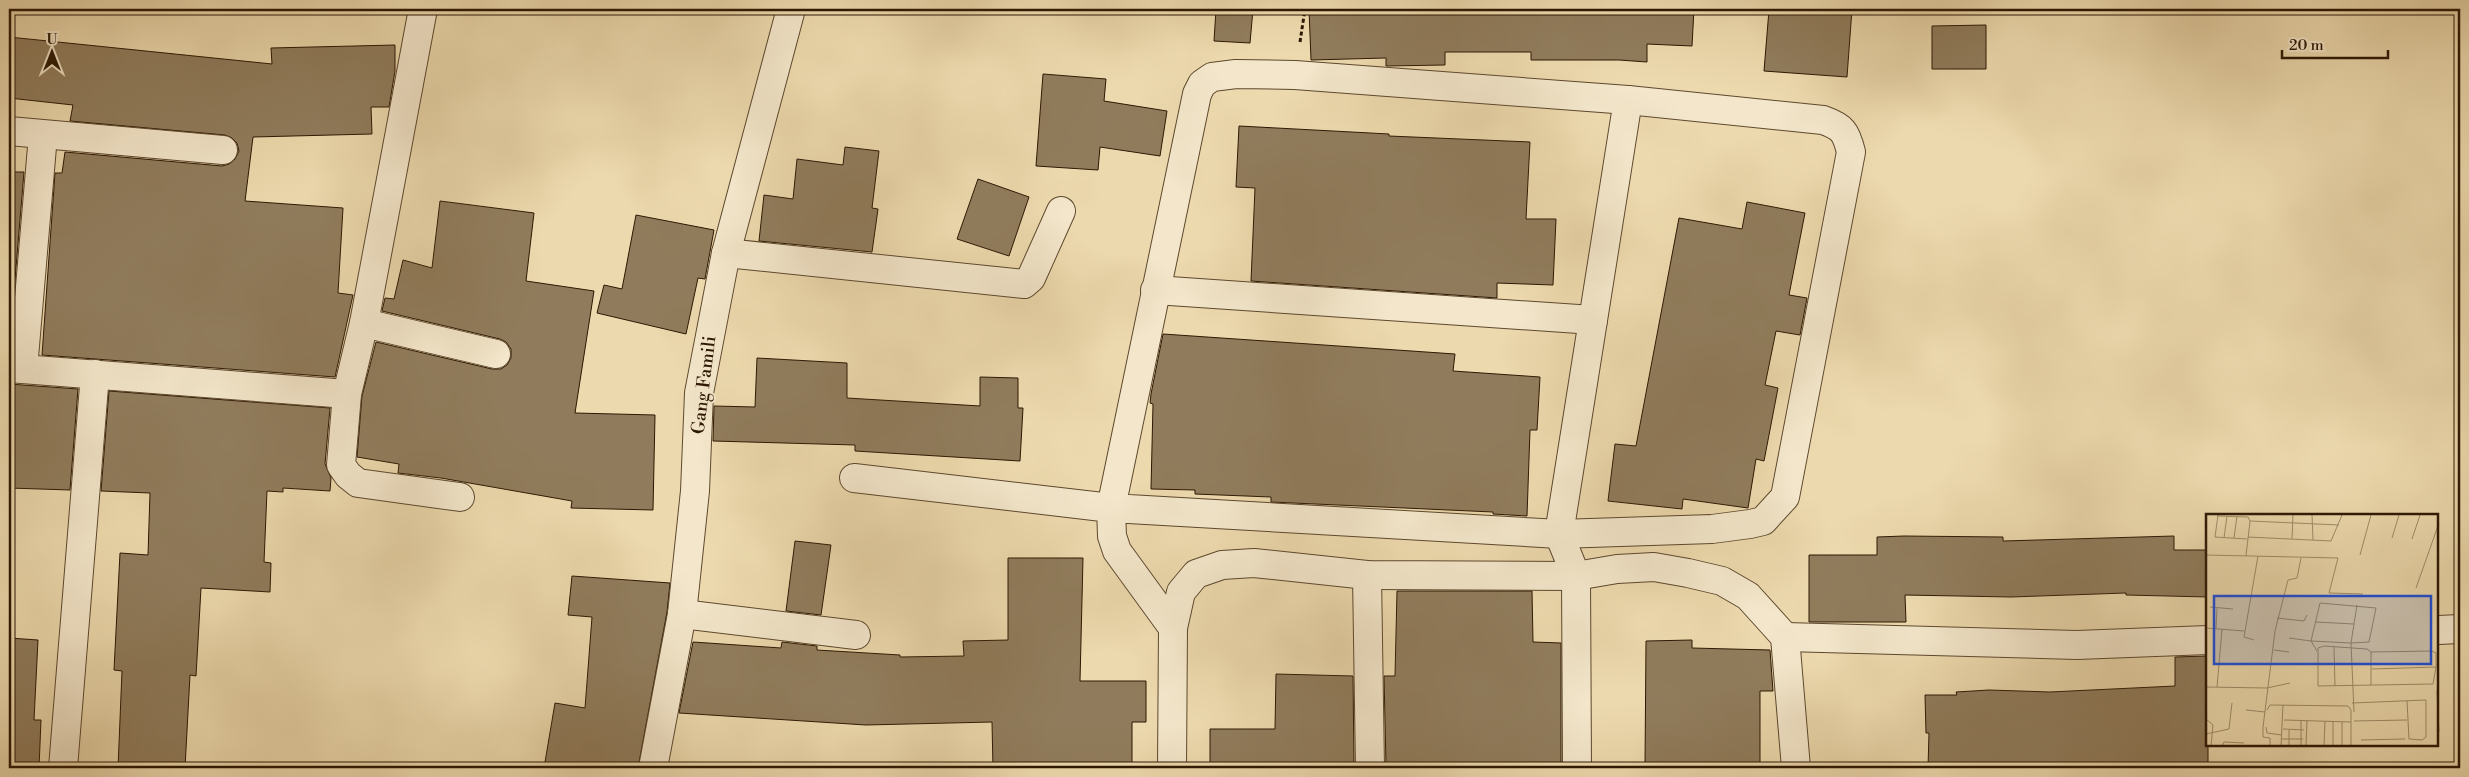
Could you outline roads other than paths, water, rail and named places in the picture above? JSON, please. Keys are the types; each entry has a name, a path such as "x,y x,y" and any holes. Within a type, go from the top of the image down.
{"street":[{"path":"423,9 364,323 346,394 341,465 348,475 358,483 460,497"},
{"name":"Gang Famili","path":"654,768 682,614 695,491 699,393 726,253 791,9"},
{"path":"854,478 1111,508 1558,534 1712,529 1763,521 1785,497 1851,152 1847,135 1837,125 1823,120 1628,100 1295,75 1236,74 1212,77 1202,84 1197,94 1111,508 1112,536 1117,550 1174,628"},
{"path":"1577,768 1576,576 1558,534 1628,100"},
{"path":"9,130 42,135 223,150"},
{"path":"42,135 16,368 346,394"},
{"path":"726,253 1024,284 1031,278 1061,210"},
{"path":"1155,290 1592,320"},
{"path":"364,323 496,354"},
{"path":"63,768 95,374"},
{"path":"1172,768 1174,628 1181,592 1196,574 1222,565 1254,563 1367,575 1576,576 1617,569 1654,568 1688,573 1722,582 1748,596 1785,637 1796,768"},
{"path":"1367,575 1370,768"},
{"path":"682,614 856,635"},
{"path":"2439,630 2460,629"},
{"path":"1785,637 2077,645 2206,640"}]}
